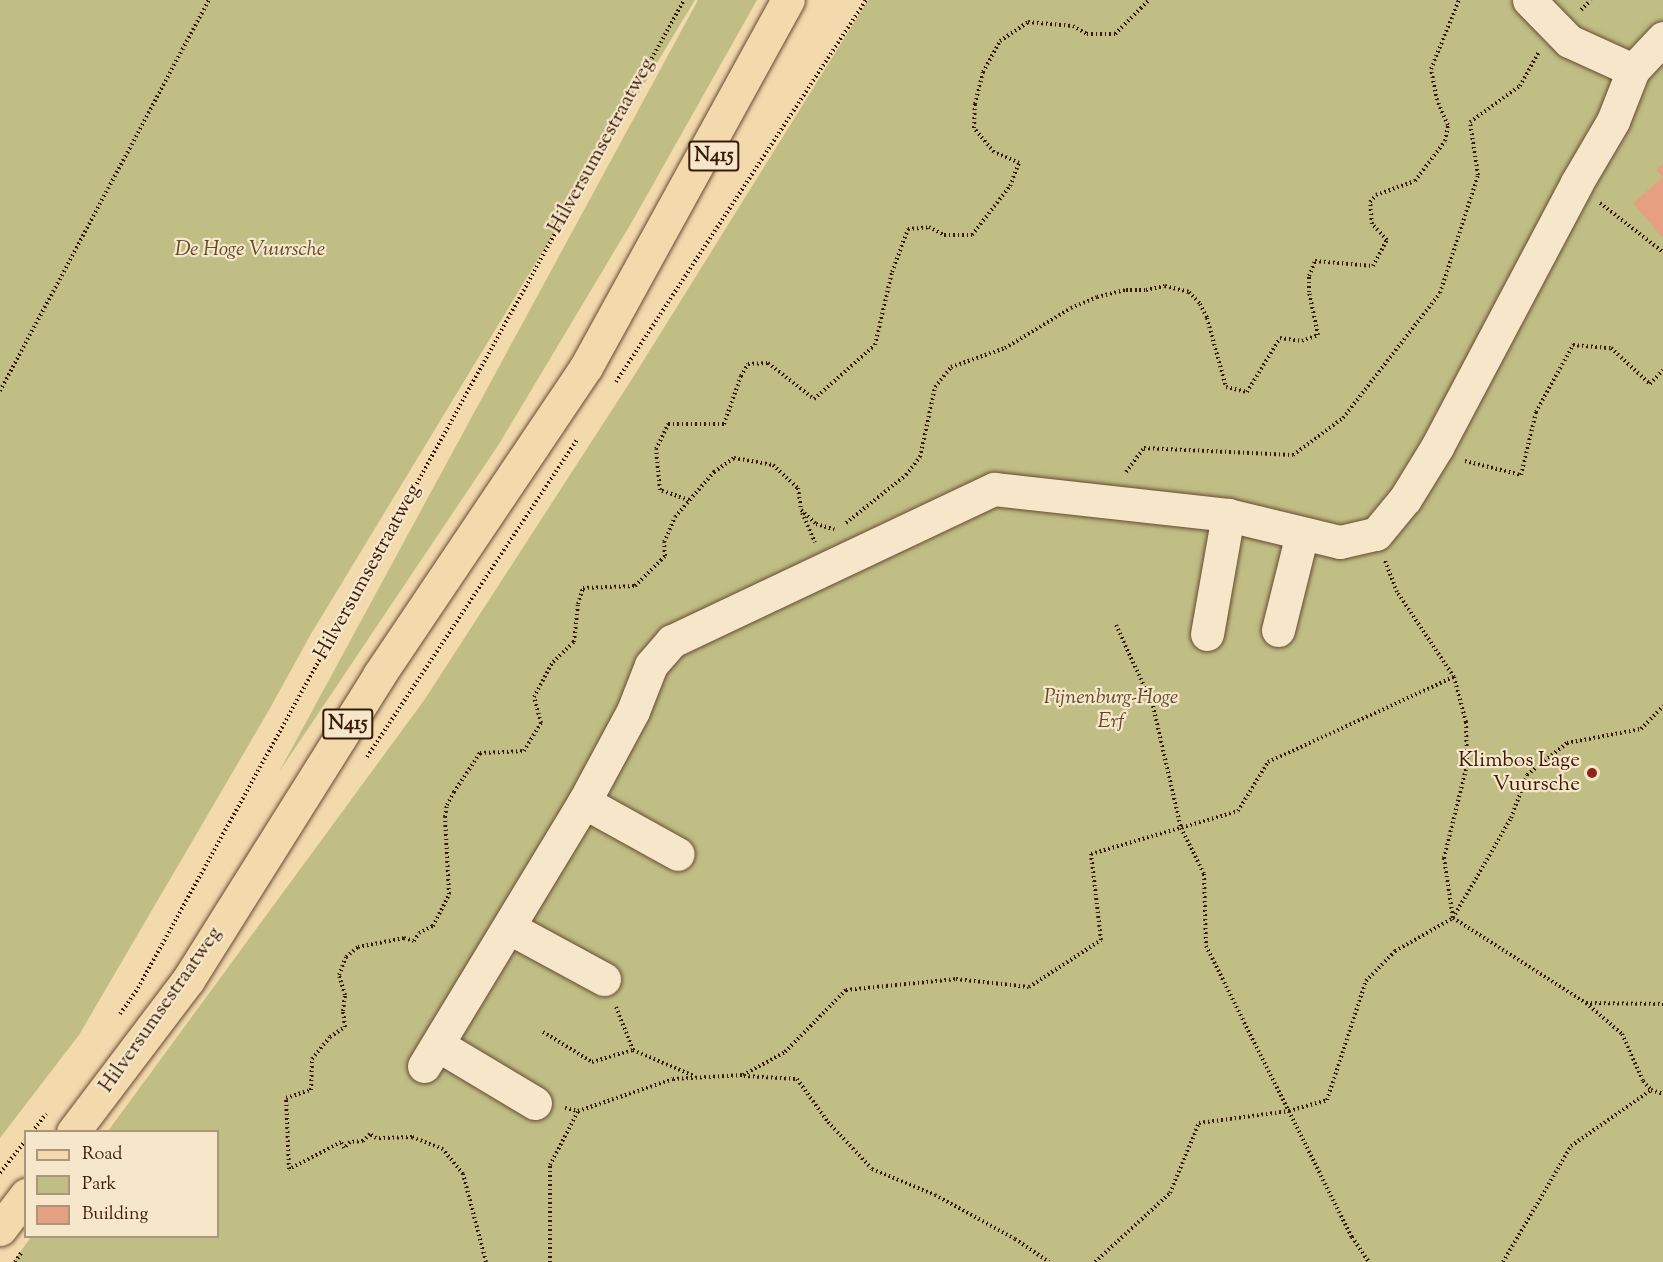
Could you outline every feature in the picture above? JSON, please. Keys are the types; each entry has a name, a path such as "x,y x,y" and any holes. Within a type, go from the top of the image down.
{"main road":[{"name":"Hilversumsestraatweg","path":"75,1130 188,980 379,675 580,376 788,0"},
{"name":"Hilversumsestraatweg","path":"616,313 812,0"},
{"path":"0,1229 24,1198"}],"lane":[{"path":"1529,0 1569,41 1634,70"},
{"path":"535,1103 431,1056 584,802 633,711 651,665 672,641 994,489 1228,515 1340,542 1376,534 1405,499 1437,447 1576,184 1613,121 1634,70 1663,38"},
{"path":"1208,634 1228,515"},
{"path":"1278,630 1302,534"},
{"path":"584,802 678,854"},
{"path":"510,927 604,979"}],"path":[{"path":"0,391 209,0"},
{"name":"Hilversumsestraatweg","path":"114,1023 138,988 684,0"},
{"path":"689,500 660,490 656,449 668,424 724,424 741,376 748,364 768,363 814,399 875,345 892,272 908,229 929,227 944,236 972,235 1010,186 1019,164 993,152 974,128 975,104 983,72 1000,41 1028,22 1072,26 1087,34 1115,34 1149,0"},
{"path":"486,1262 463,1174 443,1149 412,1137 376,1138 370,1134 363,1141 350,1142 344,1148 341,1142 289,1169 286,1098 311,1090 312,1059 330,1037 345,1027 343,1011 345,995 339,975 346,957 358,947 404,938 414,941 419,933 432,926 449,894 444,837 447,805 480,753 524,750 541,723 534,697 553,662 574,642 578,604 583,588 635,586 665,556 664,542 675,517 714,472 734,458 773,465 798,488 801,510 816,524 831,530 839,528 906,475 920,457 935,387 951,367 1005,348 1071,308 1125,290 1146,290 1165,286 1188,292 1200,304 1207,318 1226,387 1247,392 1280,338 1302,340 1318,335 1309,292 1309,276 1315,261 1373,266 1387,240 1372,224 1369,217 1370,202 1376,195 1415,181 1445,141 1448,125 1437,100 1431,69 1459,0"},
{"path":"1116,502 1125,473 1144,448 1293,455 1343,418 1440,293 1478,175 1470,122 1521,86 1539,51 1555,29"},
{"path":"1576,184 1663,252"},
{"path":"1437,447 1472,464 1521,476 1536,412 1573,345 1611,348 1650,384 1663,370"},
{"path":"1376,534 1396,592 1454,677 1466,722 1467,765 1444,858 1453,918 1586,1003 1622,1034 1633,1061 1651,1090 1663,1094"},
{"path":"1116,625 1153,706 1180,828 1204,874 1206,946 1352,1238 1369,1262"},
{"path":"743,1076 785,1052 846,990 956,979 1029,987 1101,940 1091,854 1238,811 1268,762 1454,677"},
{"path":"1095,1262 1170,1193 1198,1123 1289,1110 1327,1100 1366,981 1395,951 1453,918 1511,818 1527,776 1567,743 1641,729 1663,706"},
{"path":"604,979 633,1050"},
{"path":"1586,1003 1663,1004"},
{"path":"543,1032 592,1062 633,1050 695,1077"},
{"path":"535,1103 578,1111 673,1079 743,1076 796,1079 828,1122 872,1169 935,1195 1015,1239 1049,1262"},
{"path":"1503,1262 1571,1146 1651,1090"},
{"path":"550,1262 550,1165 578,1111"},
{"path":"33,1130 46,1113"},
{"path":"0,1173 24,1143"}],"green space":[{"name":"De Hoge Vuursche","path":"0,0 695,0 311,634 79,1035 0,1138"},
{"path":"698,0 757,0 633,220 499,444 279,772"},
{"name":"Pijnenburg-Hoge Erf","path":"868,0 1663,0 1663,1262 13,1262 30,1238 219,1238 219,1130 109,1130 425,699 632,379"}],"building":[{"path":"1663,164 1663,177 1656,170"},
{"path":"1663,177 1663,236 1662,237 1633,203"}],"place":[{"name":"Klimbos Lage Vuursche","path":"1592,773"}]}
